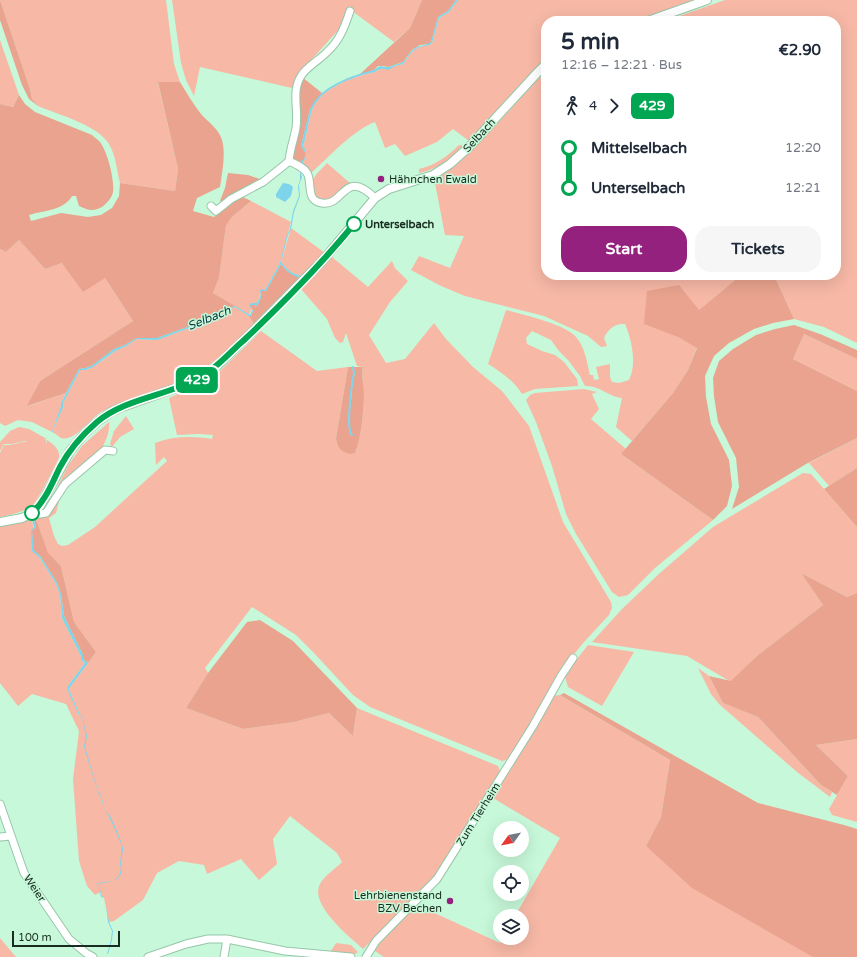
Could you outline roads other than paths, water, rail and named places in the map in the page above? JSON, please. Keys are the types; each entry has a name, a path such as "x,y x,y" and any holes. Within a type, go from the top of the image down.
{"street":[{"path":"662,16 707,0"},
{"path":"211,206 216,211 231,199 263,182 288,161 296,127 295,90 301,76 314,62 328,51 339,38 345,27 350,11"},
{"name":"Selbach","path":"32,513 40,506 70,450 97,422 114,411 190,383 200,378 218,364 324,259 375,198 389,189 433,175 450,164 470,147 541,69"},
{"path":"288,161 304,169 308,174 310,191 313,199 320,203 328,203 353,186 360,186 375,198"},
{"path":"0,522 22,518 32,513 40,514 46,512 65,484 104,450 113,451"},
{"name":"Zum Tierheim","path":"366,957 376,941 437,879 533,726 561,676 573,658"},
{"name":"Weier","path":"0,804 24,873 69,938 81,950 93,957"},
{"path":"0,837 12,836"},
{"path":"148,957 199,940 208,939 227,939 285,951 351,957"},
{"path":"224,957 227,939"}],"water":[{"path":"456,0 458,0 449,12 439,18 432,43 417,48 410,54 403,64 388,70 380,69 375,72 348,80 322,95 316,102 309,119 303,146 306,150 305,157 305,152 301,146 310,110 320,95 337,83 356,75 374,70 381,66 389,67 403,62 414,49 431,42 438,17 448,11"},
{"path":"300,169 302,177 299,185 300,196 294,212 291,229 281,262 290,272 302,276 296,277 288,272 281,264 266,291 261,291 261,295 260,291 261,289 265,290 280,263 287,235 290,229 293,211 299,196 298,186 300,180"},
{"path":"283,183 289,184 293,187 291,196 285,202 276,197 276,194"},
{"path":"261,295 257,306 250,305 253,311 251,316 235,307 207,318 194,326 157,340 137,339 115,351 93,367 86,370 80,370 63,403 63,407 53,430 54,433 52,432 61,403 79,369 93,365 114,349 137,338 157,338 193,325 207,317 235,306 250,315 252,310 249,305 252,303 257,303"},
{"path":"32,520 34,520 36,527 32,531 34,550 41,557 57,583 61,594 64,616 83,655 83,659 88,663 69,690 80,715 82,716 87,736 85,747 98,791 102,799 98,792 84,747 86,736 82,717 79,715 68,691 68,686 85,663 81,660 81,656 62,618 60,595 56,584 40,558 32,551 31,531 34,527"},
{"path":"103,805 104,809 110,816 123,848 121,869 120,864 122,846 108,815 103,808"},
{"path":"106,905 109,922 113,931 108,954 112,931 108,922"}],"waterway":[{"path":"352,435 350,431 349,417 354,374 353,367"}],"place":[{"name":"Hähnchen Ewald","path":"381,179"},
{"name":"Unterselbach","path":"354,224"},
{"name":"Lehrbienenstand BZV Bechen","path":"450,901"}]}
